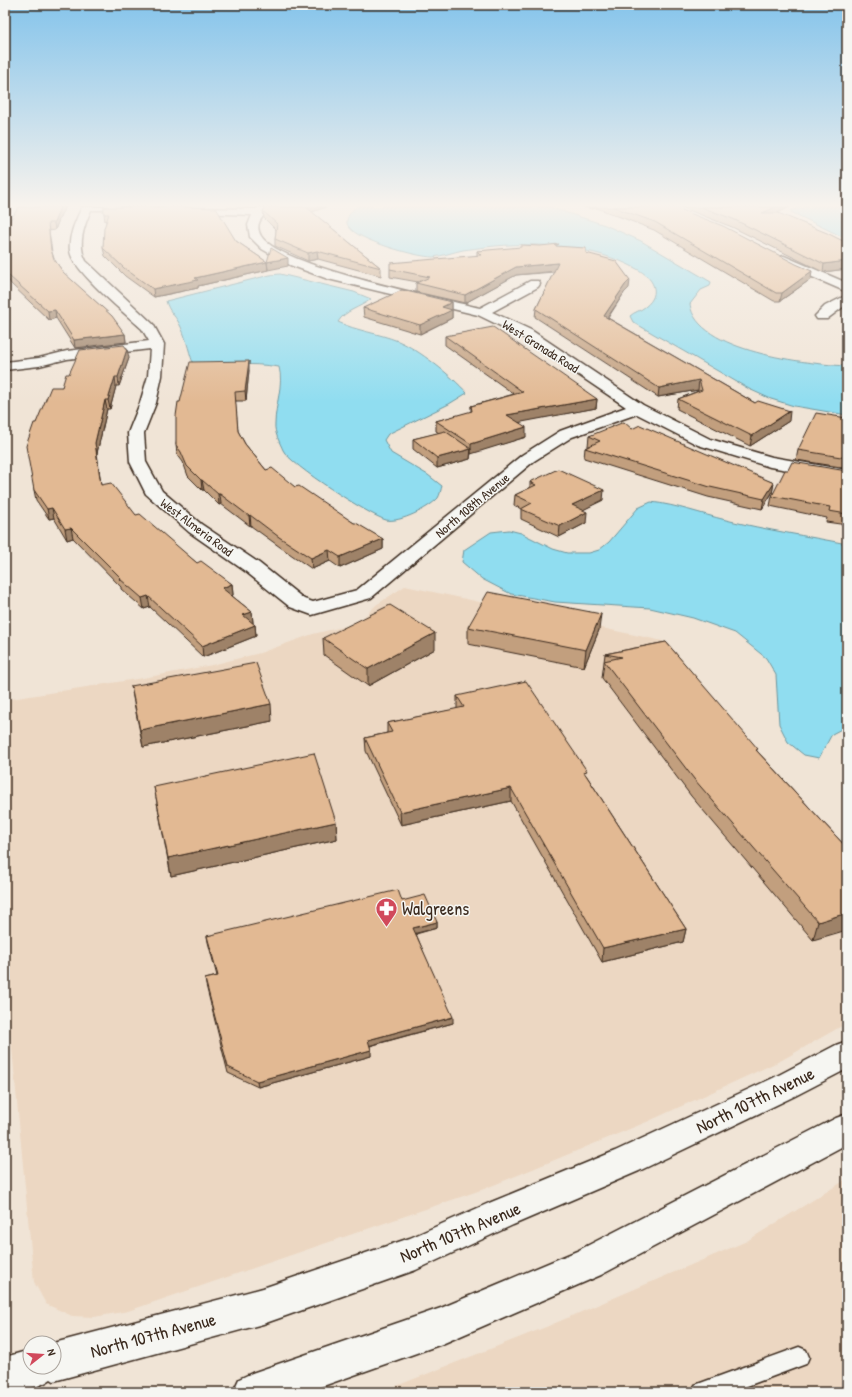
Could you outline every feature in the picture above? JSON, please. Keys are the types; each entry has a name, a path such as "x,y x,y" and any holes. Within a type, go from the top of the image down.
{"street":[{"path":"5,366 38,362 66,355 158,344 148,327 88,272"},
{"name":"West Granada Road","path":"322,272 332,276 482,312 526,333 638,408 704,442 770,462 847,475"},
{"path":"809,272 847,288"},
{"path":"482,312 534,284"},
{"path":"822,316 830,309 847,299"},
{"name":"West Almeria Road","path":"158,344 155,376 148,403 136,433 138,462 155,494 195,528 252,567 297,603 312,609"},
{"path":"5,356 43,352 66,355"},
{"name":"North 108th Avenue","path":"312,609 364,594 528,458 566,434 638,408"},
{"name":"North 107th Avenue","path":"62,1360 263,1306 416,1253 501,1214 627,1161 784,1087 847,1054"},
{"path":"252,1392 442,1326 589,1263 847,1128"},
{"path":"5,1376 22,1371"}],"lane":[{"path":"702,1392 799,1357"}],"shaded area":[{"path":"405,586 663,641 847,862 847,1023 782,1060 649,1121 484,1189 128,1311 94,1317 72,1316 46,1304 34,1282 5,974 5,700 149,677 212,665 260,653 313,634 351,625 364,617 376,605"},
{"path":"847,1179 847,1392 381,1392 546,1327 747,1241"}],"water":[{"path":"642,272 694,272 711,282 710,286 701,290 690,304 697,320 712,334 732,344 756,352 782,358 847,366 847,415 794,406 771,399 749,389 633,322 630,316 650,302 653,296 653,286 647,276"},
{"path":"280,274 354,292 371,299 349,312 338,322 353,328 390,338 406,345 434,364 453,379 467,393 449,404 388,434 384,440 391,453 428,475 442,486 438,498 428,506 406,517 386,520 348,500 331,489 300,467 289,457 283,450 275,430 275,417 280,388 279,367 193,363 181,328 166,301 270,275"},
{"path":"651,502 680,507 756,527 847,544 847,726 832,734 819,758 804,755 788,742 779,724 776,675 766,658 735,633 693,618 650,608 555,602 511,594 482,579 462,562 464,550 491,532 509,530 521,533 553,549 567,553 589,553 599,550 609,542 638,508"}],"building":[{"path":"7,272 63,272 112,316 125,334 74,340 55,310 48,311 9,276"},
{"path":"130,272 221,272 195,278 198,280 153,289"},
{"path":"406,272 507,272 465,295 416,283 430,277"},
{"path":"554,272 624,272 630,280 604,316 755,403 758,401 790,411 752,436 678,399 702,390 699,380 659,388 536,309"},
{"path":"741,272 810,272 782,293 776,293"},
{"path":"402,290 452,302 442,307 452,310 420,325 363,308"},
{"path":"493,327 597,399 507,415 526,427 471,444 436,421 472,411 471,406 523,392 445,336"},
{"path":"124,345 127,349 118,377 115,377 108,400 105,400 95,443 101,485 111,483 136,515 140,514 197,563 201,561 232,584 222,588 252,612 243,615 255,625 202,646 148,596 142,598 120,579 121,578 71,528 65,529 52,508 47,509 34,490 26,446 34,423 36,423 51,387 62,387 66,374 69,374 80,350"},
{"path":"249,361 245,391 235,392 238,431 245,444 266,470 272,468 295,487 299,486 354,523 383,539 340,557 329,550 311,558 218,494 187,466 176,445 176,416 178,402 180,402 190,362"},
{"path":"816,413 847,418 847,458 798,450"},
{"path":"624,422 632,429 640,425 774,483 764,499 710,487 585,448 600,441 589,436"},
{"path":"445,431 471,449 437,458 413,439"},
{"path":"792,462 847,471 847,514 829,511 830,507 772,496 785,470 788,470"},
{"path":"558,469 604,490 572,505 587,512 560,526 521,509 532,503 515,495 536,485 530,482"},
{"path":"488,592 601,614 586,650 468,627"},
{"path":"390,605 435,633 368,669 323,638"},
{"path":"666,642 758,749 756,750 847,848 847,913 818,922 694,779 604,661 622,657 605,654"},
{"path":"256,663 271,704 140,730 131,686"},
{"path":"526,681 587,771 584,772 686,929 603,948 511,788 400,812 365,738 392,732 387,723 464,707 457,696"},
{"path":"314,753 336,822 168,858 154,787"},
{"name":"Walgreens","path":"398,890 402,901 425,895 437,922 413,928 453,1017 368,1040 371,1050 257,1081 228,1067 205,979 218,976 207,936"}],"place":[{"name":"Walgreens","path":"386,928"}]}
